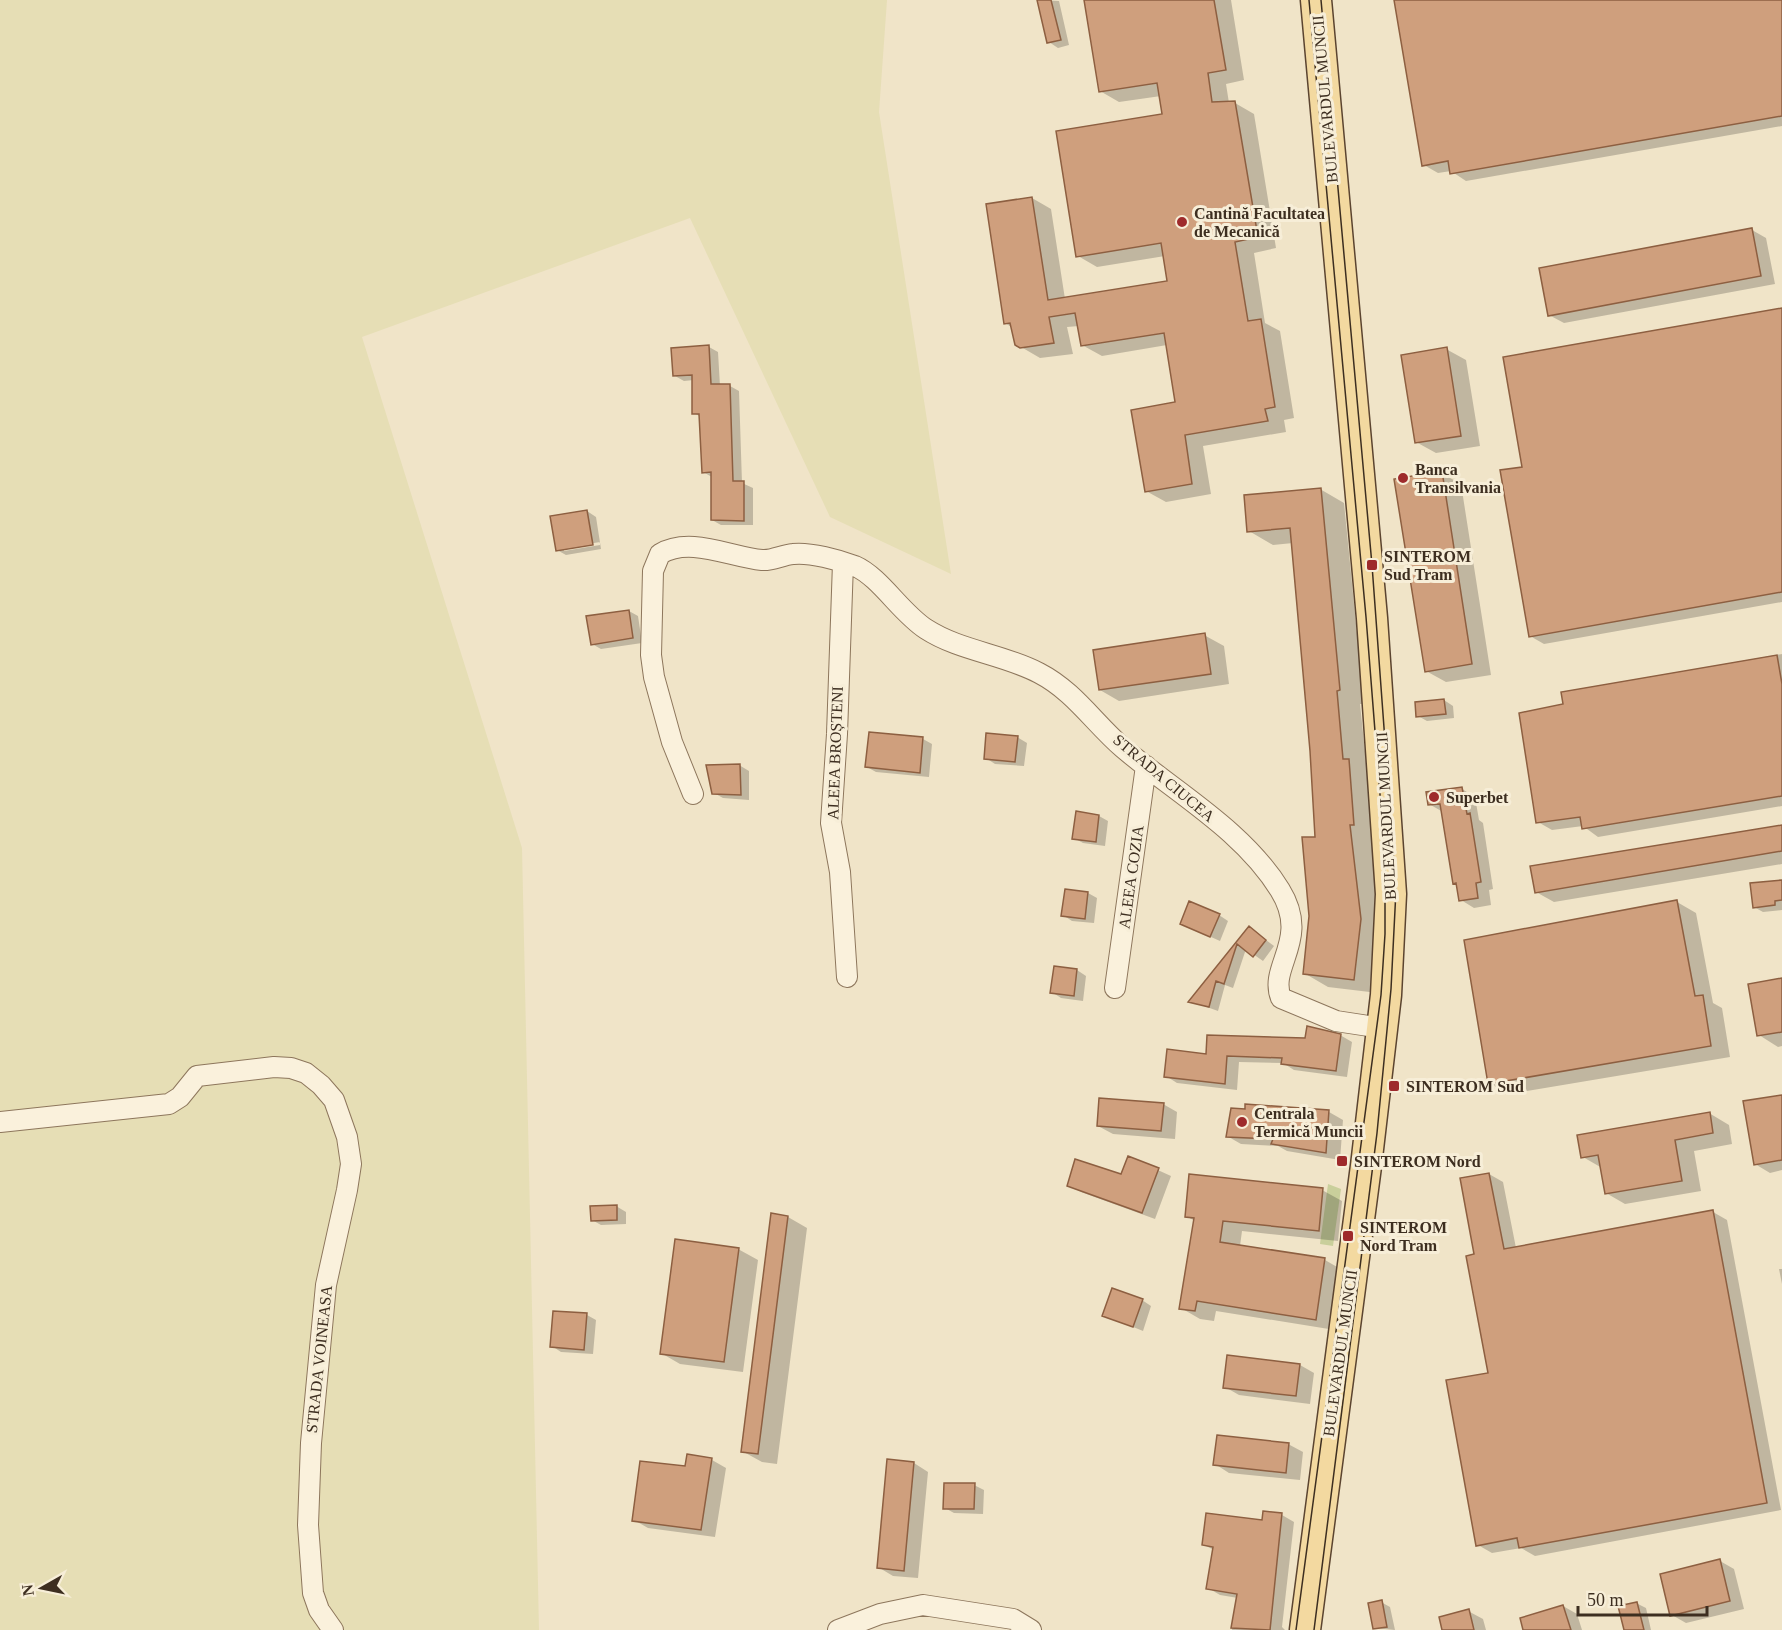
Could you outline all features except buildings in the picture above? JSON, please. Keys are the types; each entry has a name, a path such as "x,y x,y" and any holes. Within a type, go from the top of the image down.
{"main road":[{"name":"BULEVARDUL MUNCII","path":"1305,1630 1382,1028 1391,929 1390,857 1372,618 1316,0"}],"street":[{"name":"STRADA CIUCEA","path":"693,794 672,742 654,677 651,633 655,561 668,549 678,548 712,550 762,560 807,555 855,566 910,618 941,638 1013,662 1062,686 1121,746 1232,835 1270,875 1284,897 1291,915 1292,935 1278,992 1281,998 1336,1021 1382,1028"},
{"name":"ALEEA BROȘTENI","path":"843,563 837,734 831,823 840,872 847,977"},
{"name":"ALEEA COZIA","path":"1116,988 1146,766"},
{"name":"STRADA VOINEASA","path":"0,1122 169,1104 180,1097 190,1082 197,1077 274,1067 291,1068 306,1073 321,1084 334,1100 347,1137 351,1164 326,1285 308,1484 313,1593 319,1610 330,1624"},
{"path":"838,1630 880,1614 923,1605 1013,1618 1031,1630"}],"shaded area":[{"path":"0,0 887,0 879,112 951,574 830,517 690,218 362,337 522,848 539,1630 0,1630"}],"green space":[{"path":"1328,1184 1341,1189 1333,1246 1320,1244"}],"tram line":[{"path":"1296,1630 1381,995 1385,934 1385,858 1366,617 1309,0"},
{"path":"1314,1630 1377,1133 1391,989 1396,890 1372,565 1321,0"}],"place":[{"name":"Cantină Facultatea de Mecanică","path":"1182,222"},
{"name":"Banca Transilvania","path":"1403,478"},
{"name":"SINTEROM Sud Tram","path":"1372,565"},
{"name":"Superbet","path":"1434,797"},
{"name":"SINTEROM Sud","path":"1394,1086"},
{"name":"Centrala Termică Muncii","path":"1242,1122"},
{"name":"SINTEROM Nord","path":"1342,1161"},
{"name":"SINTEROM Nord Tram","path":"1348,1236"}]}
